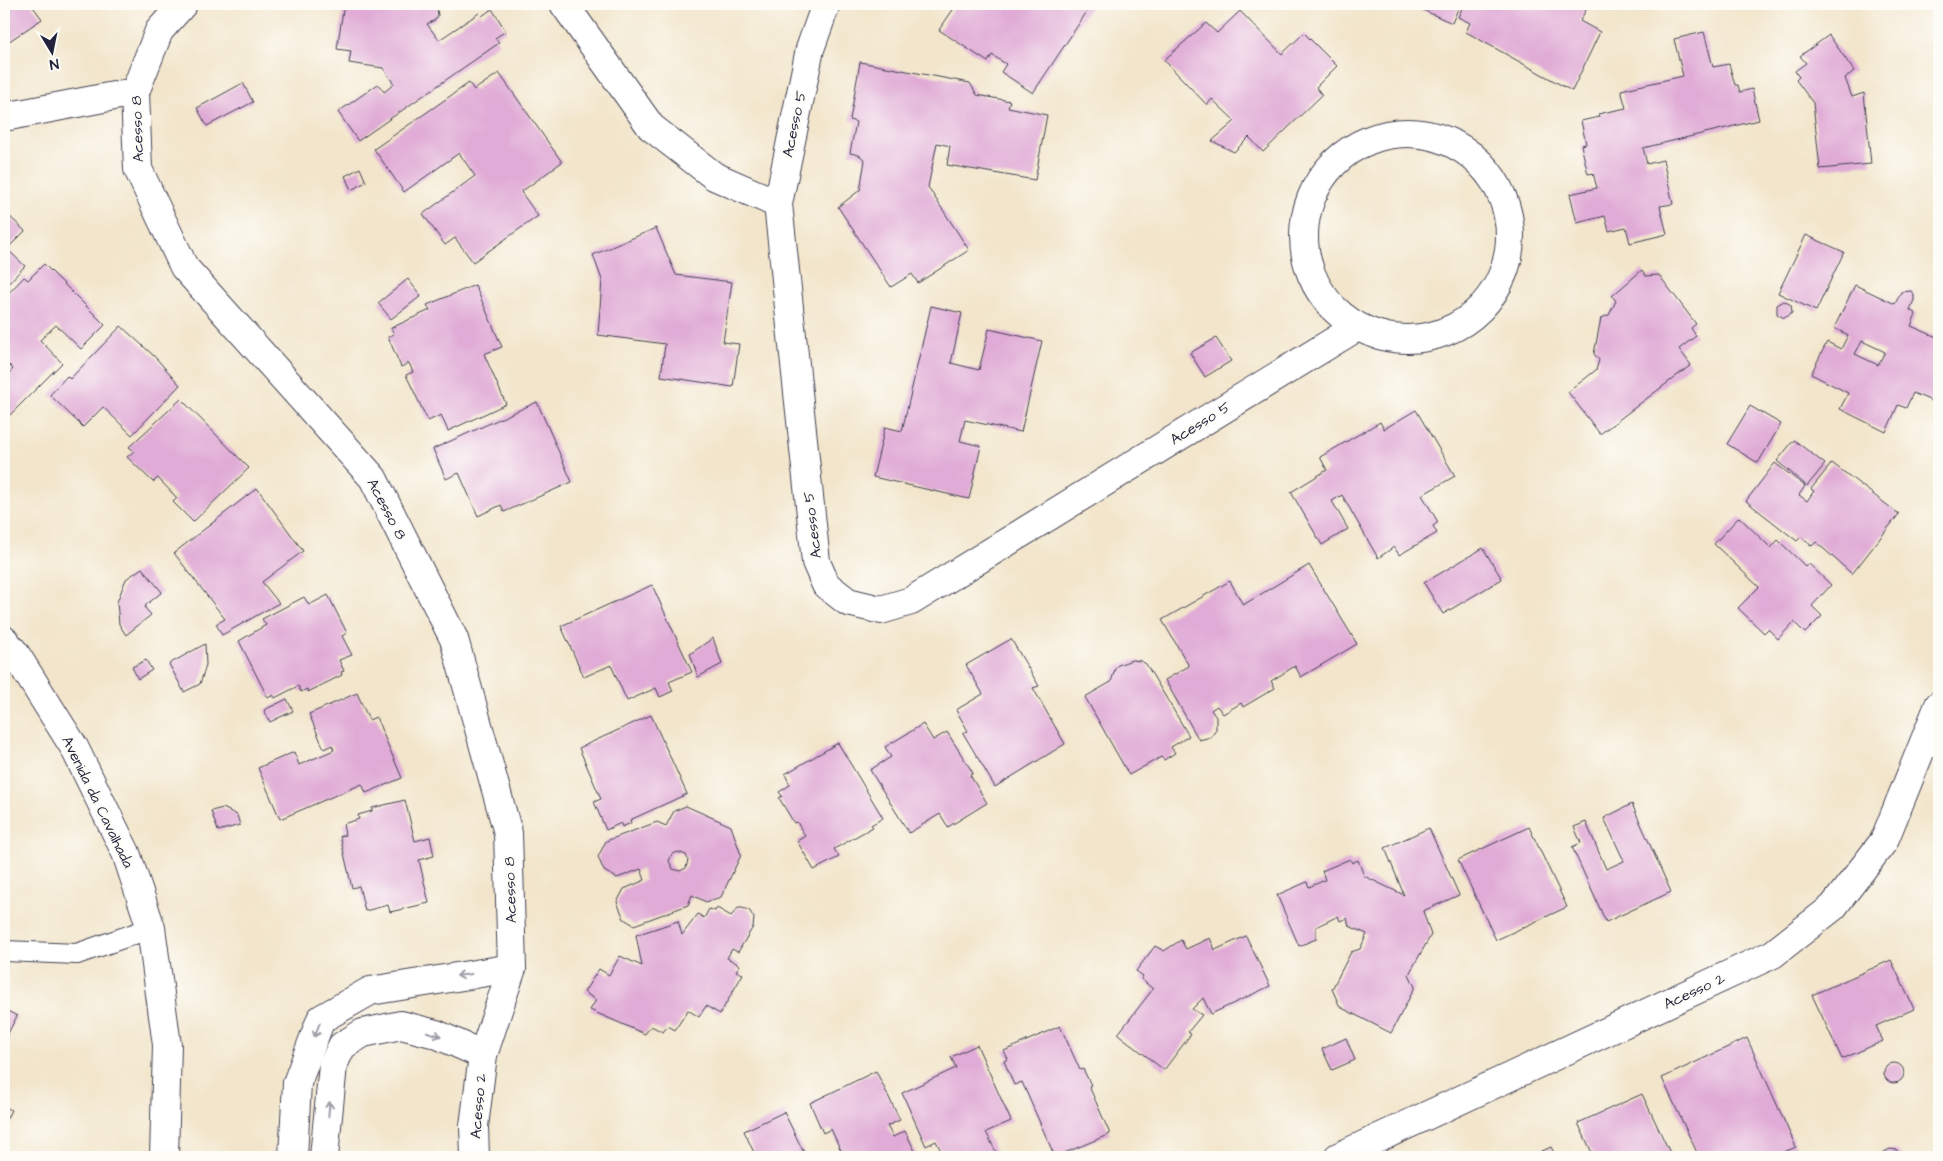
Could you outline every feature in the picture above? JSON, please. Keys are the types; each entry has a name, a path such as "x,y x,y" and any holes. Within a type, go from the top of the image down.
{"street":[{"name":"Acesso 8","path":"183,4 159,31 135,92 138,169 184,267 373,478 454,639 508,833 512,968 483,1055"},
{"path":"564,4 651,127 714,176 778,204"},
{"name":"Acesso 5","path":"826,4 810,49 778,204 816,562 826,585 848,602 881,610 911,601 1357,327"},
{"path":"4,117 135,92"},
{"path":"1423,133 1457,144 1486,167 1503,194 1511,225 1509,257 1498,287 1478,312 1450,330 1428,337 1420,339 1387,338 1357,327 1329,304 1310,273 1303,238 1308,203 1326,171 1353,147 1386,134 1423,133"},
{"name":"Avenida da Cavalhada","path":"4,640 15,653 74,747 126,853 151,928 167,1045 164,1157"},
{"name":"Acesso 2","path":"1338,1157 1773,954 1833,907 1884,842 1939,704"},
{"path":"293,1157 297,1083 322,1019 370,991 512,968"},
{"path":"324,1157 333,1065 342,1046 363,1033 401,1025 436,1034 483,1055"},
{"name":"Acesso 2","path":"475,1157 474,1126 483,1055"}],"lane":[{"path":"5,951 77,954 151,928"}],"building":[{"path":"4,4 31,4 42,19 5,44"},
{"path":"344,4 432,4 437,8 438,16 427,24 439,40 479,13 482,16 492,9 506,31 495,38 499,43 358,141 338,112 378,84 384,92 394,84 383,68 349,63 351,51 337,49"},
{"path":"957,4 1092,4 1033,93 1001,72 1006,64 992,55 988,62 939,30"},
{"path":"1415,4 1460,4 1452,23 1414,6"},
{"path":"1464,4 1589,4 1580,21 1600,32 1572,91 1466,32 1470,23 1458,17"},
{"path":"1240,11 1282,54 1304,33 1337,66 1316,87 1322,95 1263,152 1249,137 1234,152 1212,141 1235,121 1212,99 1207,105 1164,60 1206,23 1217,33"},
{"path":"1704,32 1713,67 1729,64 1735,85 1738,85 1740,92 1752,89 1759,120 1643,148 1647,164 1663,160 1673,204 1660,206 1667,234 1630,243 1626,227 1609,231 1605,216 1577,223 1570,194 1597,188 1593,173 1588,174 1581,145 1586,144 1581,121 1599,117 1598,114 1626,108 1621,90 1683,76 1674,39"},
{"path":"1829,35 1854,71 1845,78 1852,97 1864,93 1871,164 1820,169 1813,103 1796,80 1799,77 1795,71 1806,63 1800,56"},
{"path":"860,62 970,83 977,95 1010,101 1008,107 1047,115 1035,180 947,165 950,146 937,143 928,187 969,250 918,283 912,274 891,287 838,207 860,190 865,160 859,155 850,153 856,122 850,120"},
{"path":"499,73 562,162 521,192 538,216 473,262 455,238 445,245 423,214 475,176 459,153 404,192 374,149 469,83 474,90"},
{"path":"243,83 253,102 207,126 197,108"},
{"path":"360,168 366,182 351,190 345,176"},
{"path":"4,211 25,231 7,249 25,266 4,288"},
{"path":"656,228 676,275 732,282 723,342 739,344 733,387 661,376 665,344 598,335 602,280 593,255"},
{"path":"1806,235 1844,252 1816,311 1778,293"},
{"path":"44,264 105,325 81,349 56,325 40,340 62,363 4,421 4,378 13,369 4,360 4,298 24,277 28,280"},
{"path":"1642,270 1646,276 1659,275 1696,324 1691,328 1696,336 1679,349 1691,365 1600,434 1568,392 1596,370 1599,360 1594,354 1601,318 1609,315 1616,301 1612,296"},
{"path":"408,279 421,296 391,319 378,303"},
{"path":"475,285 502,347 484,354 506,404 448,431 441,415 428,421 406,375 413,372 409,363 401,367 388,337 394,334 391,328 430,310 427,305"},
{"path":"1855,285 1895,304 1901,292 1911,291 1914,295 1914,300 1910,310 1916,314 1911,326 1939,338 1939,389 1934,402 1913,393 1906,408 1898,405 1886,432 1840,409 1848,393 1811,374 1827,342 1841,349 1848,335 1834,328","holes":["1862,341 1885,352 1878,365 1855,354"]},
{"path":"1784,301 1791,305 1792,313 1784,318 1777,314 1777,305"},
{"path":"931,306 962,313 951,363 979,370 989,329 1042,341 1021,432 965,420 960,441 981,446 969,499 873,477 885,427 902,431"},
{"path":"121,326 154,356 180,385 132,435 103,407 83,427 50,395 67,376 70,379"},
{"path":"1216,338 1231,361 1205,377 1190,353"},
{"path":"181,399 249,468 193,522 173,502 177,498 158,478 153,482 127,457 134,451 129,447"},
{"path":"537,402 572,482 504,512 501,505 478,516 459,473 446,479 433,449"},
{"path":"1750,406 1781,424 1758,463 1727,444"},
{"path":"1416,410 1455,476 1422,495 1438,522 1433,526 1437,533 1399,555 1394,547 1378,558 1342,495 1332,501 1348,529 1322,545 1291,492 1327,470 1320,457 1380,422 1384,429"},
{"path":"1794,440 1825,464 1807,486 1777,461"},
{"path":"1775,463 1805,486 1799,495 1807,501 1814,491 1811,489 1832,463 1899,514 1852,574 1816,542 1812,546 1801,537 1797,541 1746,501"},
{"path":"257,488 303,551 262,582 279,603 222,635 216,624 225,619 174,553"},
{"path":"1739,517 1771,548 1778,540 1806,567 1809,564 1831,585 1812,606 1822,616 1805,633 1794,622 1778,639 1768,629 1764,633 1738,608 1759,587 1714,544"},
{"path":"1483,548 1502,579 1443,614 1424,583"},
{"path":"1309,565 1357,644 1301,677 1295,666 1271,681 1275,688 1243,707 1241,703 1223,714 1217,706 1211,710 1216,717 1216,730 1211,737 1199,740 1165,680 1189,666 1162,620 1230,581 1243,605"},
{"path":"142,568 162,592 146,605 145,608 151,615 126,635 119,624 117,602 126,579"},
{"path":"652,585 692,672 669,682 673,691 660,697 656,688 627,701 611,665 584,677 561,626"},
{"path":"328,595 347,633 342,636 352,655 339,660 344,671 341,672 342,675 308,692 307,689 301,692 298,686 275,698 273,695 268,698 239,641 266,625 262,619 304,597 309,605"},
{"path":"713,638 722,664 698,677 690,654"},
{"path":"1011,639 1039,686 1033,688 1065,744 995,787 963,733 968,731 956,710 983,694 966,665"},
{"path":"205,644 206,665 200,684 184,692 169,664"},
{"path":"146,660 152,670 138,679 132,667"},
{"path":"1132,660 1141,661 1146,664 1189,736 1171,747 1175,753 1164,760 1161,757 1129,775 1085,697 1111,682 1118,665"},
{"path":"357,693 369,720 376,717 402,778 366,793 362,784 280,819 258,768 294,752 299,765 334,750 332,745 324,749 309,714"},
{"path":"287,699 293,711 270,722 264,710"},
{"path":"651,715 687,794 630,820 631,823 622,827 621,823 606,830 594,802 601,799 579,748"},
{"path":"923,724 933,740 947,732 973,773 970,775 987,803 948,827 940,814 909,833 870,770 891,757 885,747"},
{"path":"838,743 883,818 871,825 873,827 834,849 839,857 814,870 797,841 805,836 797,822 794,823 779,798 782,796 779,792 790,785 785,774"},
{"path":"405,800 415,841 430,837 434,856 419,860 429,903 390,912 388,905 365,911 359,886 352,888 340,836 345,835 343,824 359,819 358,815 372,811 372,808"},
{"path":"1632,804 1671,892 1606,922 1572,847 1581,843 1574,827 1586,822 1606,869 1624,861 1604,818"},
{"path":"686,806 731,826 741,855 721,897 706,902 692,895 688,905 634,925 624,919 617,902 624,889 645,880 641,869 617,878 604,871 598,857 606,841 657,822 666,826 674,811","holes":["678,852 686,855 688,860 686,868 680,871 673,869 669,861 672,854"]},
{"path":"223,808 237,815 240,825 218,831 211,811"},
{"path":"1529,827 1567,907 1496,940 1458,860"},
{"path":"1429,828 1459,895 1423,911 1431,935 1409,974 1415,987 1391,1033 1340,1007 1332,989 1351,952 1360,949 1367,934 1349,926 1347,918 1340,921 1338,916 1316,927 1316,939 1299,946 1277,895 1307,882 1309,887 1325,880 1322,871 1350,859 1352,863 1358,860 1364,876 1404,895 1385,848"},
{"path":"717,908 731,916 738,908 742,908 749,910 754,918 753,927 738,952 732,949 727,958 740,965 736,971 743,974 720,1014 706,1006 699,1017 688,1010 675,1030 668,1026 663,1032 651,1026 645,1034 590,1010 596,1000 584,992 599,969 609,975 620,956 642,966 636,935 678,921 682,935 698,914 704,918 709,909 715,911"},
{"path":"1246,936 1270,986 1211,1014 1203,998 1192,1009 1202,1015 1188,1032 1191,1034 1164,1070 1118,1034 1153,989 1141,979 1143,976 1136,971 1155,946 1164,951 1181,940 1186,949 1210,938 1215,950"},
{"path":"1891,960 1914,1009 1876,1026 1883,1041 1842,1059 1812,995"},
{"path":"4,1009 17,1016 4,1041"},
{"path":"1060,1026 1080,1070 1083,1069 1091,1085 1089,1086 1110,1134 1055,1157 1022,1082 1014,1085 1004,1061 1008,1059 1004,1051"},
{"path":"1346,1038 1355,1060 1332,1070 1322,1049"},
{"path":"1747,1038 1796,1147 1772,1157 1699,1157 1662,1078"},
{"path":"977,1045 1011,1121 986,1132 997,1154 992,1155 993,1157 944,1157 936,1141 926,1146 902,1093 956,1068 951,1057"},
{"path":"1890,1063 1898,1063 1904,1069 1904,1077 1898,1083 1890,1083 1884,1077 1884,1069"},
{"path":"876,1071 900,1120 887,1126 893,1137 905,1131 918,1157 844,1157 831,1129 823,1133 810,1103"},
{"path":"1642,1094 1672,1157 1594,1157 1578,1123"},
{"path":"4,1106 11,1110 4,1124"},
{"path":"784,1112 806,1157 756,1157 744,1131"},
{"path":"1551,1147 1556,1157 1529,1157"},
{"path":"1890,1149 1897,1150 1903,1157 1881,1157 1884,1152"}]}
